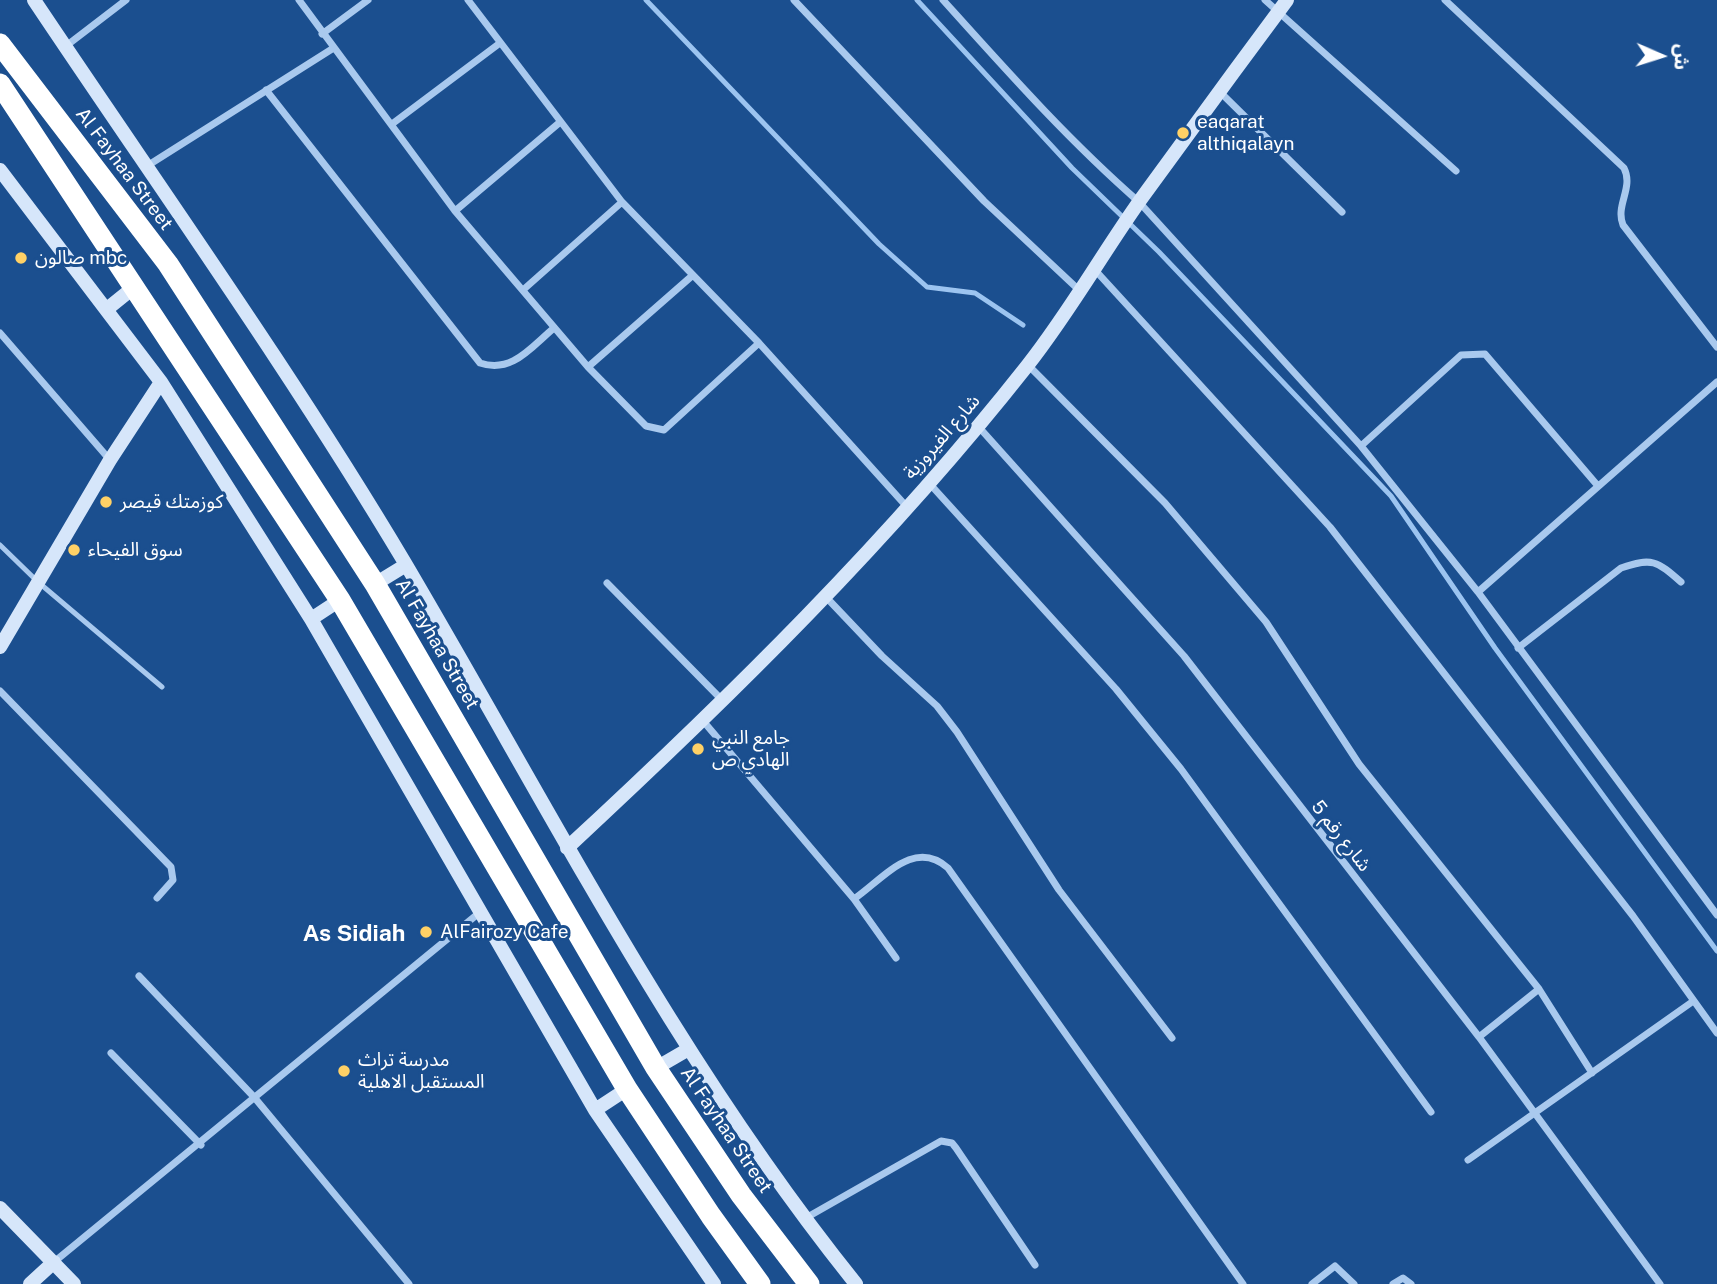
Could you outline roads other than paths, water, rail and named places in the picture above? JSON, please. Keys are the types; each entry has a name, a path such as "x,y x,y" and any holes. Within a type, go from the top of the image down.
{"highway":[{"name":"Al Fayhaa Street","path":"0,44 168,264 376,584 656,1068 741,1195 809,1284"},
{"path":"0,84 340,600 627,1089 711,1216 760,1284"},
{"path":"494,865 527,845"}],"street":[{"path":"34,0 345,465 406,565 567,848 687,1050 804,1219 856,1284"},
{"path":"65,47 126,0"},
{"path":"299,0 332,49 392,124 455,211 588,367 646,426 664,430 759,343"},
{"path":"322,34 368,0"},
{"path":"468,0 559,123 622,202 759,343 907,507"},
{"path":"794,0 984,201 1080,291"},
{"path":"943,0 1065,132 1132,214 1361,446 1478,592 1717,915"},
{"path":"1265,0 1282,6 1456,171"},
{"path":"1445,0 1624,168 1628,176 1627,188 1619,215 1623,225 1717,348"},
{"name":"شارع الفيروزية","path":"567,848 704,722 825,596 928,483 1028,365 1132,214 1282,6"},
{"path":"392,124 500,43"},
{"path":"147,166 332,49"},
{"path":"266,90 480,363 494,368 507,367 554,328"},
{"path":"1221,93 1342,212"},
{"path":"455,211 559,123"},
{"path":"0,170 161,382 310,619 595,1110 714,1284"},
{"path":"523,290 622,202"},
{"path":"1095,270 1330,527 1633,916 1692,1002 1717,1033"},
{"path":"588,367 693,275"},
{"path":"107,309 133,288"},
{"path":"0,333 110,460"},
{"path":"1361,446 1461,355 1485,354 1598,486"},
{"path":"1028,365 1165,503 1266,622 1360,764 1539,989 1592,1073"},
{"path":"0,647 110,460 161,382"},
{"path":"1478,592 1717,382"},
{"name":"شارع رقم 5","path":"977,425 1184,656 1479,1037 1660,1284"},
{"path":"928,483 1116,689 1181,769 1431,1112"},
{"path":"1518,648 1621,568 1640,561 1658,562 1681,582"},
{"path":"376,584 406,565"},
{"path":"607,583 723,702"},
{"path":"825,596 882,656 937,706 957,732 1059,890 1172,1038"},
{"path":"310,619 340,600"},
{"path":"0,691 171,867 173,880 157,898"},
{"path":"704,722 854,899 896,958"},
{"path":"854,899 914,855 938,859 948,868 1243,1284"},
{"path":"30,1284 479,913"},
{"path":"139,976 254,1097 409,1284"},
{"path":"1479,1037 1539,989"},
{"path":"1468,1160 1692,1002"},
{"path":"656,1068 687,1050"},
{"path":"111,1053 201,1145"},
{"path":"595,1110 627,1089"},
{"path":"804,1219 941,1141 947,1141 956,1148 1035,1265"},
{"path":"0,1208 74,1284"},
{"path":"1312,1284 1335,1266 1354,1284"},
{"path":"1393,1284 1402,1278 1412,1284"}],"lane":[{"path":"0,545 38,582 162,687"}],"waterway":[{"path":"646,0 879,244 927,287 975,293 1023,325"},
{"path":"917,0 1072,168 1159,252 1391,496 1495,648 1717,951"}],"place":[{"name":"eaqarat althiqalayn","path":"1183,133"},
{"name":"صالون mbc","path":"21,258"},
{"name":"كوزمتك قيصر","path":"106,502"},
{"name":"سوق الفيحاء","path":"74,550"},
{"name":"جامع النبي الهادي ص","path":"698,749"},
{"name":"AlFairozy Cafe","path":"426,932"},
{"name":"مدرسة تراث المستقبل الاهلية","path":"344,1071"}],"district":[{"name":"As Sidiah","path":"354,934"}]}
